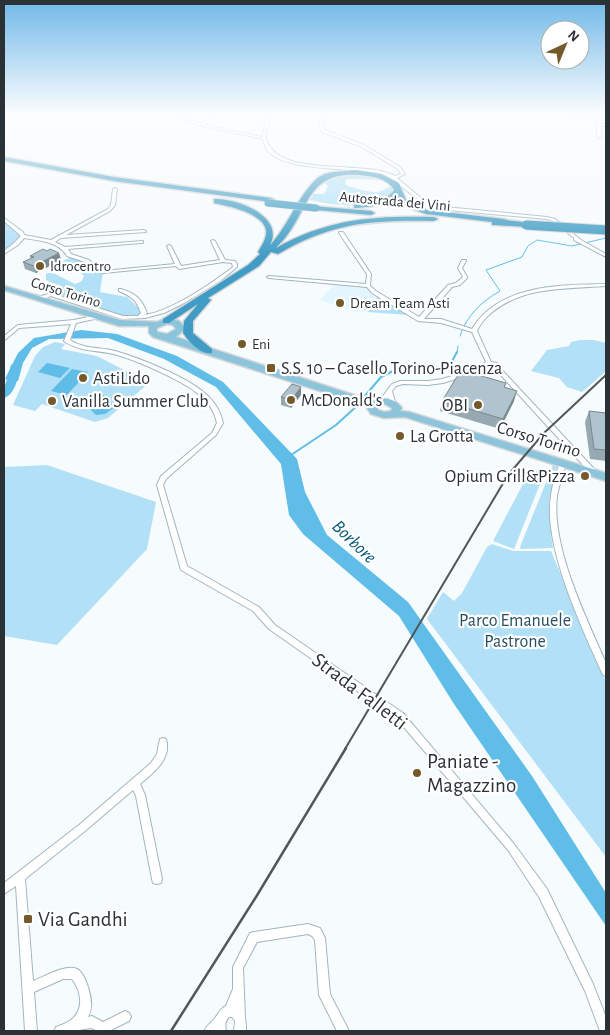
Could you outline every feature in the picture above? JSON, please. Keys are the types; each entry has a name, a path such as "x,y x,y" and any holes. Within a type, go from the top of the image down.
{"highway":[{"name":"Autostrada dei Vini","path":"9,161 113,185 270,202 504,221 526,221"},
{"name":"Autostrada dei Vini","path":"10,161 122,181 270,202"},
{"path":"250,268 283,237 312,187 320,179 342,172 368,173 389,179 396,185 404,203 426,212 504,221"},
{"path":"113,185 216,201 254,212 269,226 270,237 269,242 250,268"},
{"path":"317,206 377,205 388,201 398,190"},
{"name":"Autostrada dei Vini","path":"317,206 434,219 526,221 606,228"},
{"path":"166,321 204,295 222,286 296,239 336,224 374,219 434,219"},
{"path":"209,351 194,342 186,330 186,324 191,316 222,286"},
{"path":"179,328 186,314 207,300"}],"main road":[{"name":"Corso Torino","path":"4,288 124,326 154,328 166,321 179,328 192,343 209,351"},
{"name":"Corso Torino","path":"154,328 158,336 362,401 386,404 406,414 606,477"},
{"path":"166,337 179,328"}],"street":[{"path":"291,161 321,167 364,168 386,173 398,179 416,196 434,206 526,221 539,220 606,256"},
{"path":"389,161 400,168 403,174 398,179"},
{"path":"50,242 109,210 113,205 113,185"},
{"path":"4,219 23,236 50,242 65,248 141,242"},
{"path":"60,238 144,231"},
{"path":"341,233 369,274 368,286"},
{"path":"4,253 23,236"},
{"path":"213,241 223,261"},
{"path":"38,299 50,294 122,317 142,315 166,310 235,267 236,264 223,261 179,268 169,246"},
{"path":"65,248 69,255 86,261 97,270 103,272 177,265"},
{"path":"420,320 450,286 458,284 465,276 460,268 464,261"},
{"path":"269,277 368,286 374,292 420,320 457,325 472,330 491,370 498,368 594,473"},
{"path":"472,330 493,308 510,298 542,290 606,285"},
{"path":"121,290 137,297 142,315"},
{"path":"142,315 174,302"},
{"path":"4,329 74,324 97,317"},
{"name":"Strada Falletti","path":"74,324 67,341 79,349 112,352 169,376 199,391 218,413 220,424 214,434 163,478 160,485 184,568 256,610 272,627 400,716 511,847 543,893 589,988 606,1031"},
{"path":"4,338 18,328"},
{"path":"386,404 394,385 402,382 428,383 443,380 487,365"},
{"path":"563,463 554,497 554,527 558,546 578,603 606,672"},
{"path":"4,889 154,766 162,755 163,742"},
{"path":"134,783 140,795 157,878"},
{"path":"20,876 31,1031"},
{"path":"240,1031 235,1013 239,989 238,967 254,937 308,929 316,932 320,938 325,995 342,1031"},
{"path":"28,989 63,974 74,973 82,982 86,995 84,1011 80,1020 74,1025"},
{"path":"210,1031 219,1026 223,1014 235,1013"},
{"path":"60,1031 74,1025 92,1022 103,1028 125,1017"}],"shaded area":[{"path":"335,284 365,286 371,294 377,297 368,312 349,310 320,300"}],"green space":[{"path":"346,175 374,176 385,180 351,179 346,180 345,184 374,192 393,186 392,196 363,205 330,204 310,200 313,196 312,194 324,194 328,186 321,180"},
{"path":"4,221 17,231 20,237 7,249 4,248"},
{"path":"72,257 87,261 103,272 100,292 127,297 143,312 140,317 122,317 62,297 60,286 46,280 46,274 51,272 75,284 82,281 84,276 78,270 70,266 63,268 56,264"},
{"path":"377,297 407,314 408,315 368,312"},
{"path":"594,340 606,343 606,371 582,392 567,387 559,378 531,371 547,350 569,346 571,342"},
{"name":"AstiLido","path":"55,342 65,344 61,349 97,356 149,383 108,418 95,422 42,404 35,411 13,405 35,356 43,347"},
{"path":"47,465 156,502 147,549 57,645 4,636 4,467"},
{"path":"553,465 557,467 551,508 553,548 521,549 520,547"},
{"path":"531,469 544,474 514,549 493,541"},
{"name":"Parco Emanuele Pastrone","path":"492,544 513,551 551,551 606,682 606,857 427,619 443,592 454,601 462,593 487,547"}],"water":[{"path":"81,330 117,334 177,356 223,382 297,459 305,492 327,535 408,602 532,776 606,893 606,926 454,704 399,616 303,534 289,515 281,464 216,387 164,359 108,338 49,339 32,348 23,363 18,381 5,379 18,353 34,338"},
{"path":"47,363 70,368 60,378 38,372"},
{"path":"72,369 88,372 67,395 51,391"},
{"path":"98,392 105,396 102,400 108,398 111,400 106,404 101,402 110,408 112,407 111,404 117,400 121,403 105,414 96,415 86,405 91,402 91,399 95,399 94,401 99,400 94,395"}],"building":[{"path":"43,249 47,251 50,249 59,253 34,266 23,262 34,257 30,256"},
{"name":"OBI","path":"461,370 506,383 504,387 517,391 503,419 442,401"},
{"path":"292,384 301,387 291,400 281,397"},
{"path":"589,411 606,413 606,450 594,449"}],"waterway":[{"path":"460,336 471,315 500,291 486,270 522,257 528,246 537,240 572,246 606,238"},
{"path":"457,353 458,346"},
{"path":"364,397 381,377 393,371 419,371 450,365 457,352"},
{"name":"Borbore","path":"4,395 10,388 16,365"},
{"path":"291,455 336,425 359,404"}],"railway":[{"path":"345,749 508,475 544,433 606,375"},
{"path":"171,1031 256,897 346,748"}],"place":[{"name":"Idrocentro","path":"40,266"},
{"name":"Dream Team Asti","path":"340,303"},
{"name":"Eni","path":"242,344"},
{"name":"S.S. 10 – Casello Torino-Piacenza","path":"271,368"},
{"name":"AstiLido","path":"83,378"},
{"name":"McDonald's","path":"291,400"},
{"name":"Vanilla Summer Club","path":"52,401"},
{"name":"OBI","path":"478,405"},
{"name":"La Grotta","path":"400,436"},
{"name":"Opium Grill&Pizza","path":"585,476"},
{"name":"Paniate - Magazzino","path":"417,773"},
{"name":"Via Gandhi","path":"28,919"}]}
